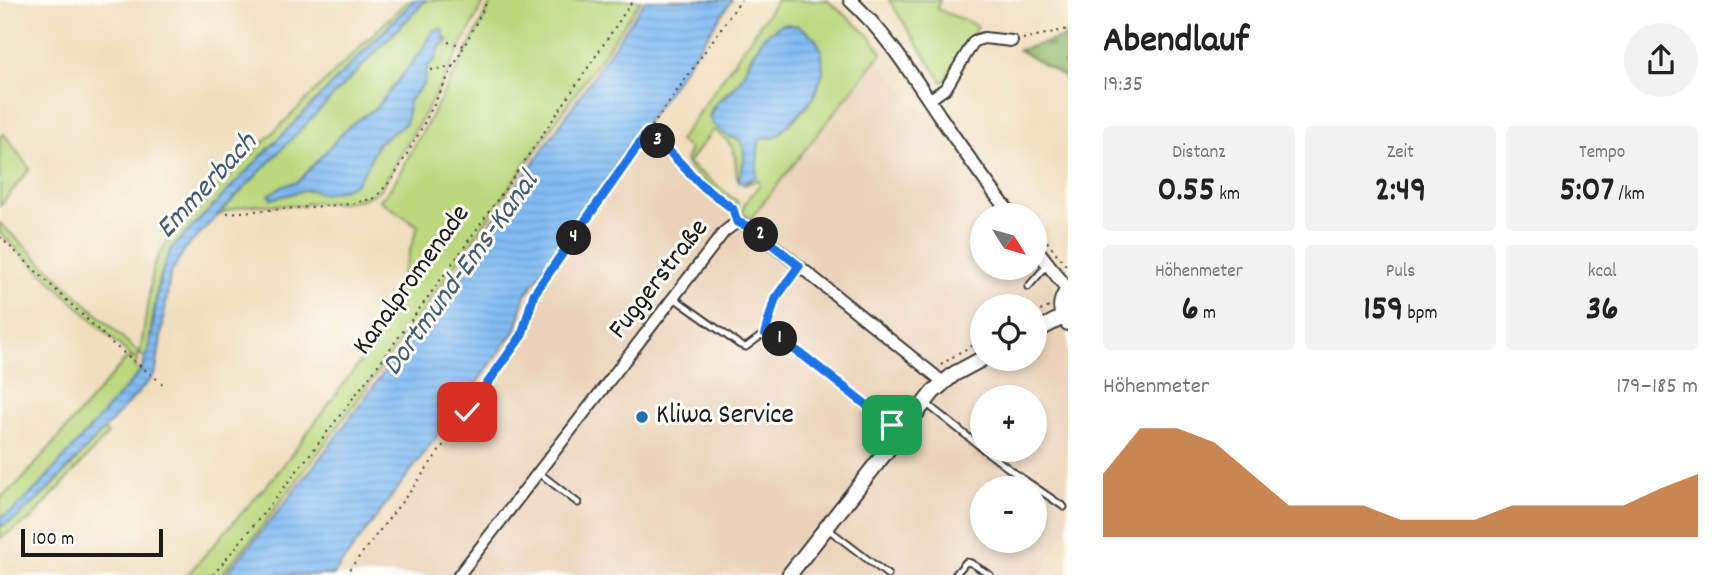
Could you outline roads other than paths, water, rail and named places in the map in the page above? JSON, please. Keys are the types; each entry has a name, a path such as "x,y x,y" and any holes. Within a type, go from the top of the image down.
{"main road":[{"path":"1047,327 1065,320 1062,300 1068,290"},
{"path":"789,575 924,402 943,382 970,366"}],"street":[{"path":"850,0 879,31 1002,203"},
{"path":"929,100 946,88 974,41 984,38 1012,41"},
{"name":"Fuggerstraße","path":"459,575 724,232 737,222 752,228 943,382"},
{"path":"1048,264 1068,290"}],"lane":[{"path":"1027,287 1048,264"},
{"path":"674,298 746,347 765,333 775,299 799,266"},
{"path":"765,333 775,336 804,356 900,432"},
{"path":"924,402 970,439"},
{"path":"1000,462 1064,507"},
{"path":"538,472 578,503"},
{"path":"826,527 888,575"},
{"path":"955,575 966,562 990,575"}],"water":[{"path":"414,0 426,0 185,249 170,275 156,371 151,379 47,491 17,518 0,527 0,518 13,511 39,486 140,372 150,343 164,265 171,249"},
{"name":"Dortmund-Ems-Kanal","path":"645,0 732,0 525,296 516,330 333,575 225,575 312,469 394,358"},
{"path":"782,24 798,26 815,38 822,51 823,73 813,99 774,138 759,140 756,176 743,184 738,179 744,159 742,144 739,139 717,129 709,117 717,102 731,92 740,80 763,37"},
{"path":"443,29 444,38 448,40 440,46 435,60 427,67 424,84 409,101 406,123 378,143 355,184 339,191 322,194 311,190 302,191 271,199 269,195 282,186 298,182 348,127 377,107 423,49 433,31"}],"place":[{"name":"Kliwa Service","path":"642,417"}],"water label":[{"name":"Emmerbach","path":"208,187"}]}
